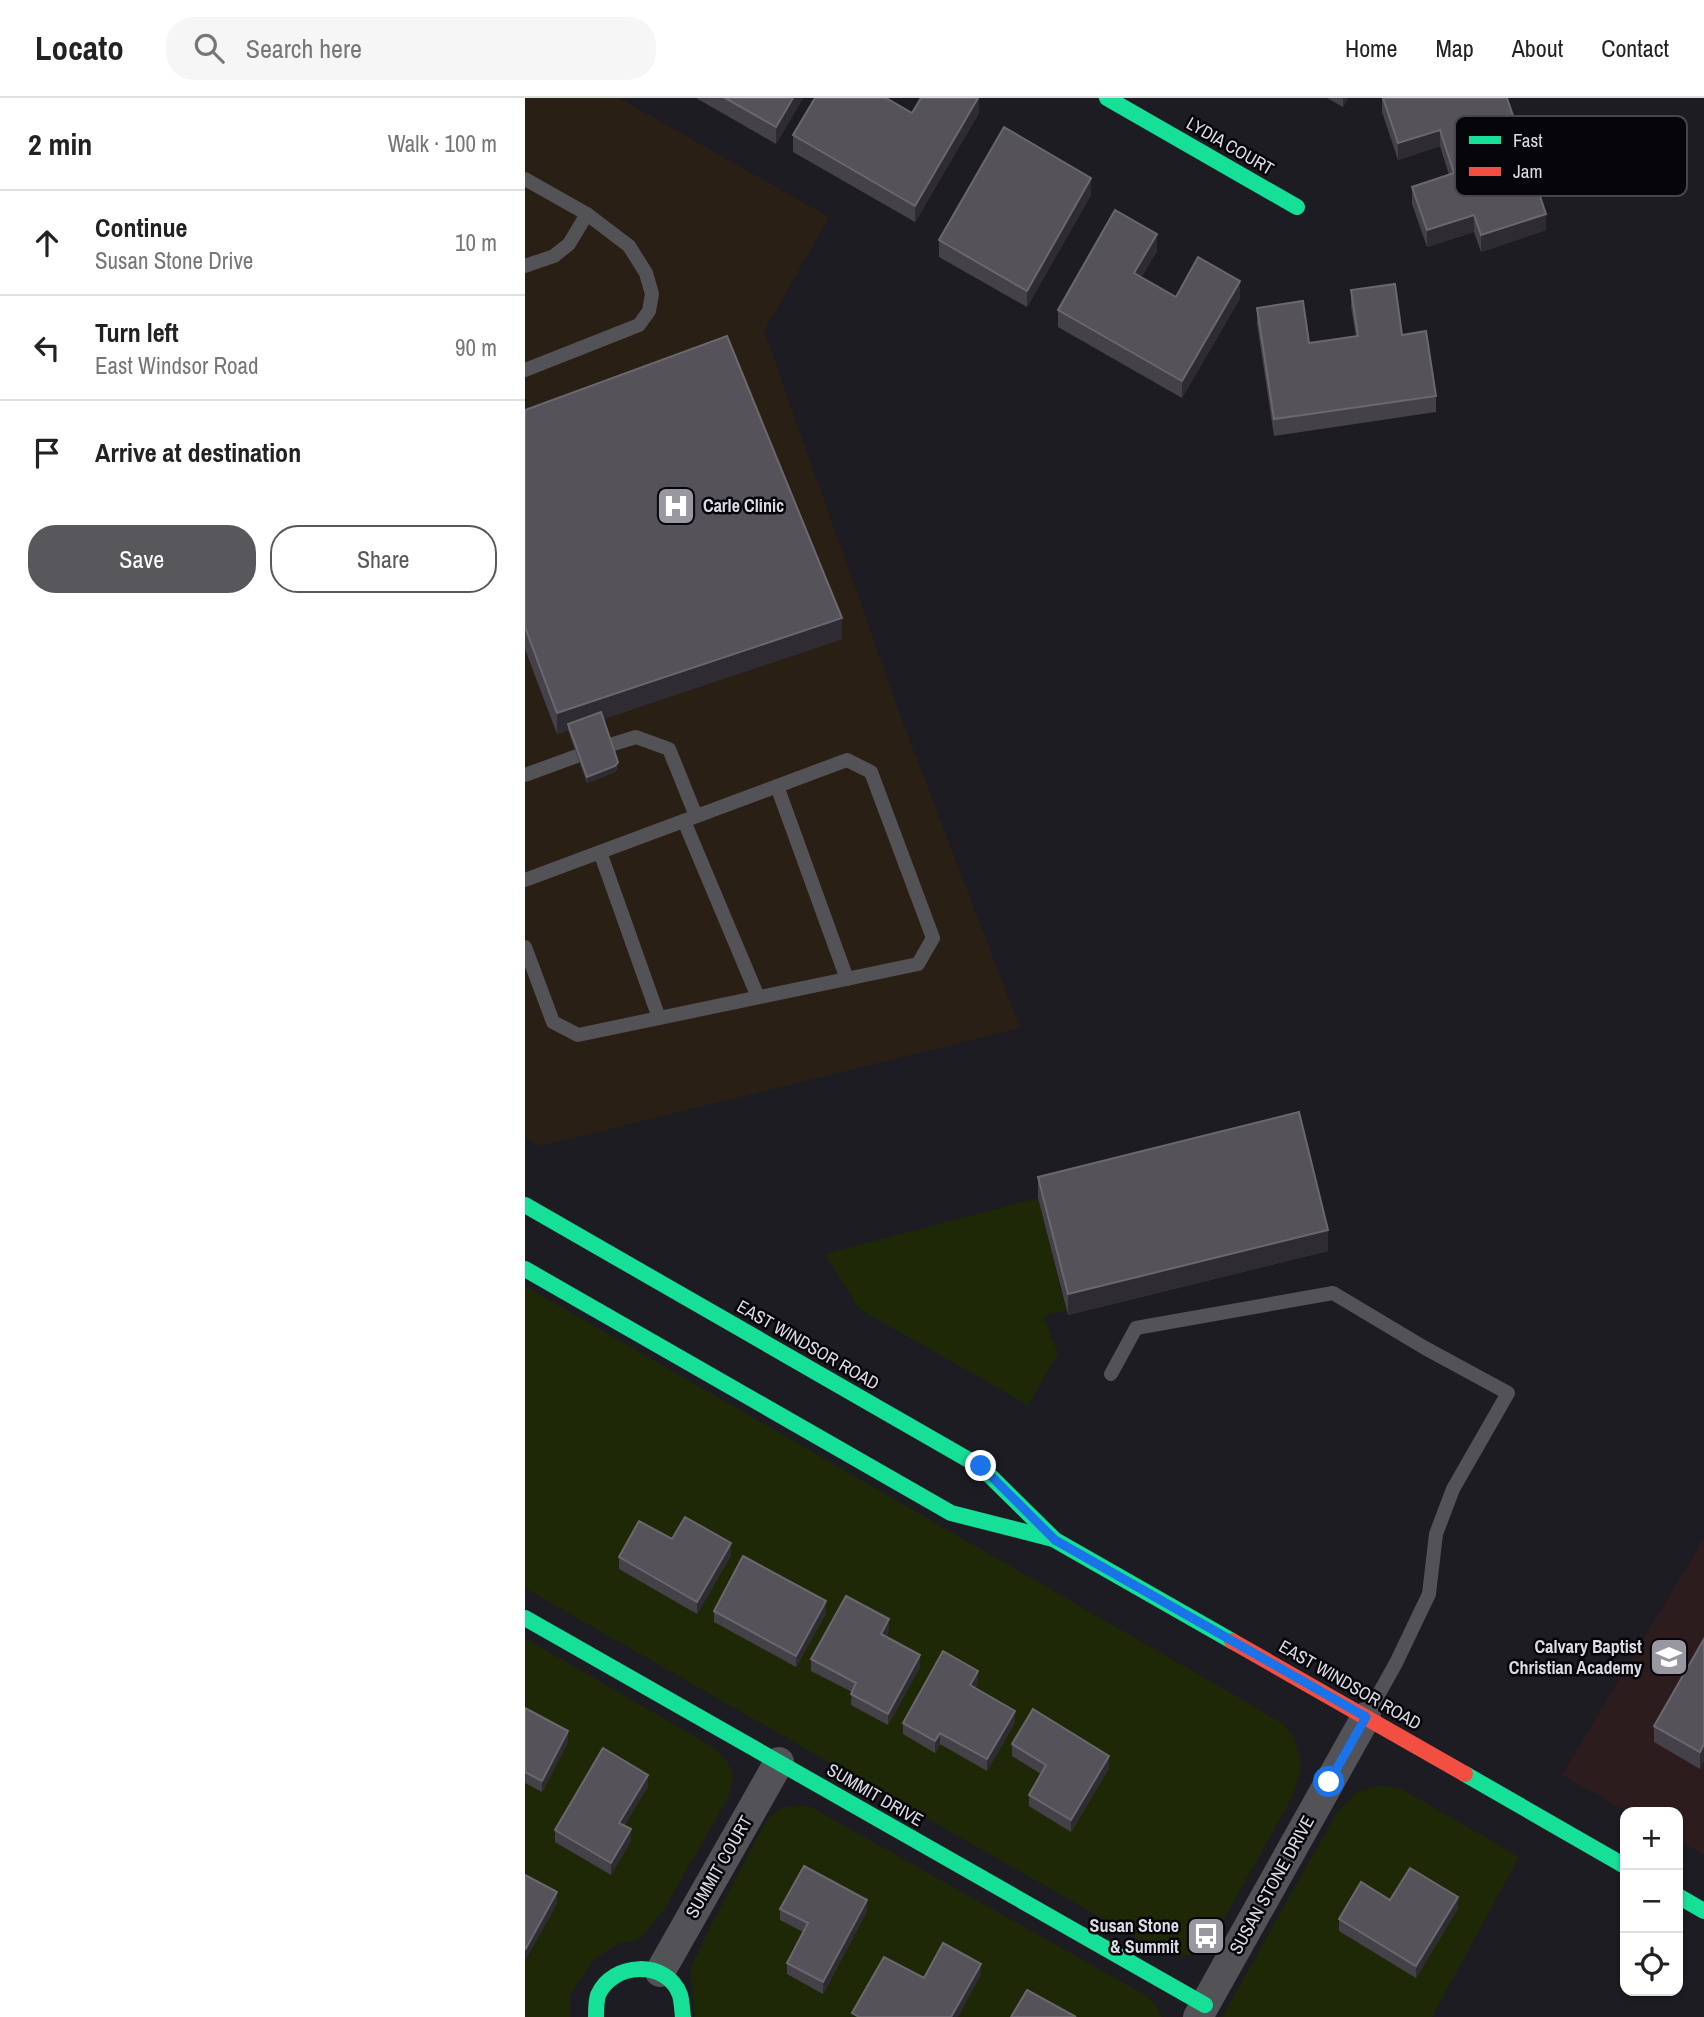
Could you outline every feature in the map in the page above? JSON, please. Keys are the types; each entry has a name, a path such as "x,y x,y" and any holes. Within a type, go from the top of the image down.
{"main road":[{"name":"LYDIA COURT","path":"1107,98 1297,207"},
{"name":"EAST WINDSOR ROAD","path":"525,1205 981,1466 1055,1540"},
{"name":"EAST WINDSOR ROAD","path":"525,1269 951,1513 1055,1540 1620,1863"},
{"name":"SUMMIT DRIVE","path":"525,1618 779,1762 1202,2011"},
{"path":"1683,1899 1704,1911"},
{"path":"596,2017 597,1997 605,1983 616,1973 630,1968 660,1972 671,1980 679,1992 683,2017"}],"street":[{"name":"SUSAN STONE DRIVE","path":"1202,2011 1366,1717"},
{"name":"SUMMIT COURT","path":"660,1972 779,1762"}],"lane":[{"path":"525,178 587,214 629,246 646,273 652,294 649,311 639,325 525,370"},
{"path":"525,266 554,256 569,244 587,214"},
{"path":"610,745 636,737 669,749 690,818 758,997"},
{"path":"525,775 577,756"},
{"path":"525,880 847,760 871,772 933,938 919,964 578,1035 553,1022 525,947"},
{"path":"777,786 847,979"},
{"path":"600,852 659,1018"},
{"path":"1111,1374 1136,1328 1333,1293 1425,1348 1508,1393 1453,1489 1436,1534 1429,1594 1396,1664 1366,1717"}],"shaded area":[{"name":"Carle Clinic","path":"525,98 619,98 829,217 764,331 901,717 1020,1028 540,1146 525,1138"},
{"name":"Calvary Baptist Christian Academy","path":"1704,1539 1704,1855 1683,1843 1683,1807 1620,1808 1562,1775"}],"green space":[{"path":"1038,1198 1066,1310 1043,1316 1058,1354 1028,1405 859,1309 825,1254"},
{"path":"525,1286 1284,1724 1294,1738 1301,1761 1291,1799 1208,1943 1196,1953 1183,1956 1157,1950 525,1588"},
{"path":"525,1638 713,1747 729,1764 733,1777 728,1798 664,1909 642,1937 617,1944 594,1959 570,1995 570,2017 525,2017"},
{"path":"1379,1785 1402,1789 1519,1857 1432,2017 1222,2017 1336,1814 1355,1793"},
{"path":"809,1806 1147,1996 1158,2008 1161,2017 695,2017 690,1970 766,1821 785,1808"}],"building":[{"path":"725,98 793,98 776,127"},
{"path":"815,98 886,98 912,113 921,98 978,98 915,206 793,135"},
{"path":"1383,98 1507,98 1513,116 1455,116 1455,196 1540,196 1546,214 1481,235 1474,215 1427,230 1412,187 1454,173 1440,130 1398,143"},
{"path":"1004,127 1091,178 1027,291 939,240"},
{"path":"1115,210 1157,234 1134,273 1176,297 1198,257 1240,281 1182,381 1058,310"},
{"path":"1395,284 1402,335 1426,331 1436,396 1274,419 1257,308 1303,301 1309,343 1358,336 1351,290"},
{"path":"727,336 842,618 557,713 525,627 525,410"},
{"path":"601,712 618,762 615,766 587,777 568,724"},
{"path":"1299,1112 1328,1230 1068,1294 1038,1177"},
{"path":"685,1517 731,1543 697,1602 619,1557 639,1521 672,1539"},
{"path":"743,1556 826,1601 796,1656 714,1611"},
{"path":"846,1596 889,1619 881,1634 920,1655 888,1714 851,1694 856,1683 811,1659"},
{"path":"1704,1639 1704,1744 1700,1752 1654,1726"},
{"path":"943,1651 978,1671 970,1685 1015,1711 987,1759 940,1733 935,1741 903,1723"},
{"path":"525,1708 568,1731 542,1781 525,1772"},
{"path":"1033,1709 1109,1756 1071,1820 1029,1795 1046,1765 1012,1744"},
{"path":"603,1748 648,1775 619,1823 631,1829 611,1863 555,1830"},
{"path":"804,1866 867,1900 823,1982 787,1963 808,1923 780,1909"},
{"path":"1410,1868 1458,1897 1416,1966 1339,1919 1361,1882 1390,1900"},
{"path":"525,1875 557,1892 525,1950"},
{"path":"943,1943 981,1964 951,2017 859,2017 852,2013 884,1957 924,1978"},
{"path":"1027,1990 1076,2017 1011,2017"}],"traffic: fast":[{"path":"1107,98 1297,207"},
{"path":"525,1205 981,1467 1055,1540 1232,1641"},
{"path":"525,1269 951,1513 1053,1539"},
{"path":"525,1618 1205,2005"},
{"path":"1465,1774 1620,1863"},
{"path":"1683,1899 1704,1911"},
{"path":"596,2017 598,1995 605,1984 615,1976 639,1969 652,1970 673,1983 680,1995 683,2017"}],"traffic: jam":[{"path":"1232,1641 1465,1774"}],"place":[{"name":"Carle Clinic","path":"676,506"},
{"name":"Calvary Baptist Christian Academy","path":"1669,1657"},
{"name":"Susan Stone & Summit","path":"1206,1936"}],"route":[{"path":"981,1466 1055,1540 1366,1717 1329,1782"}]}
